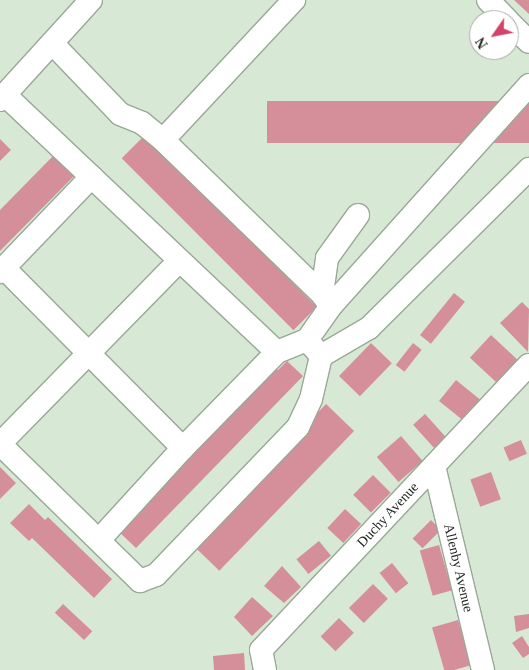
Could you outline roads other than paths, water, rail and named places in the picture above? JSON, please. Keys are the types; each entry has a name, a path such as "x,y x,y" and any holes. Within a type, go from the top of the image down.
{"street":[{"path":"91,0 2,98 91,177 277,352"},
{"path":"163,140 294,0"},
{"path":"488,0 498,10"},
{"path":"519,32 529,42"},
{"path":"52,43 120,114 142,123 163,140 326,300"},
{"path":"326,300 529,85"},
{"path":"99,540 183,448 277,352 314,348 369,328 529,169"},
{"path":"91,177 2,270 183,448"},
{"path":"178,260 0,444 140,581 156,575 298,427 311,399 314,348 326,300 327,258 358,215"},
{"name":"Duchy Avenue","path":"265,670 261,650 529,365"},
{"name":"Allenby Avenue","path":"434,466 483,670"}]}
